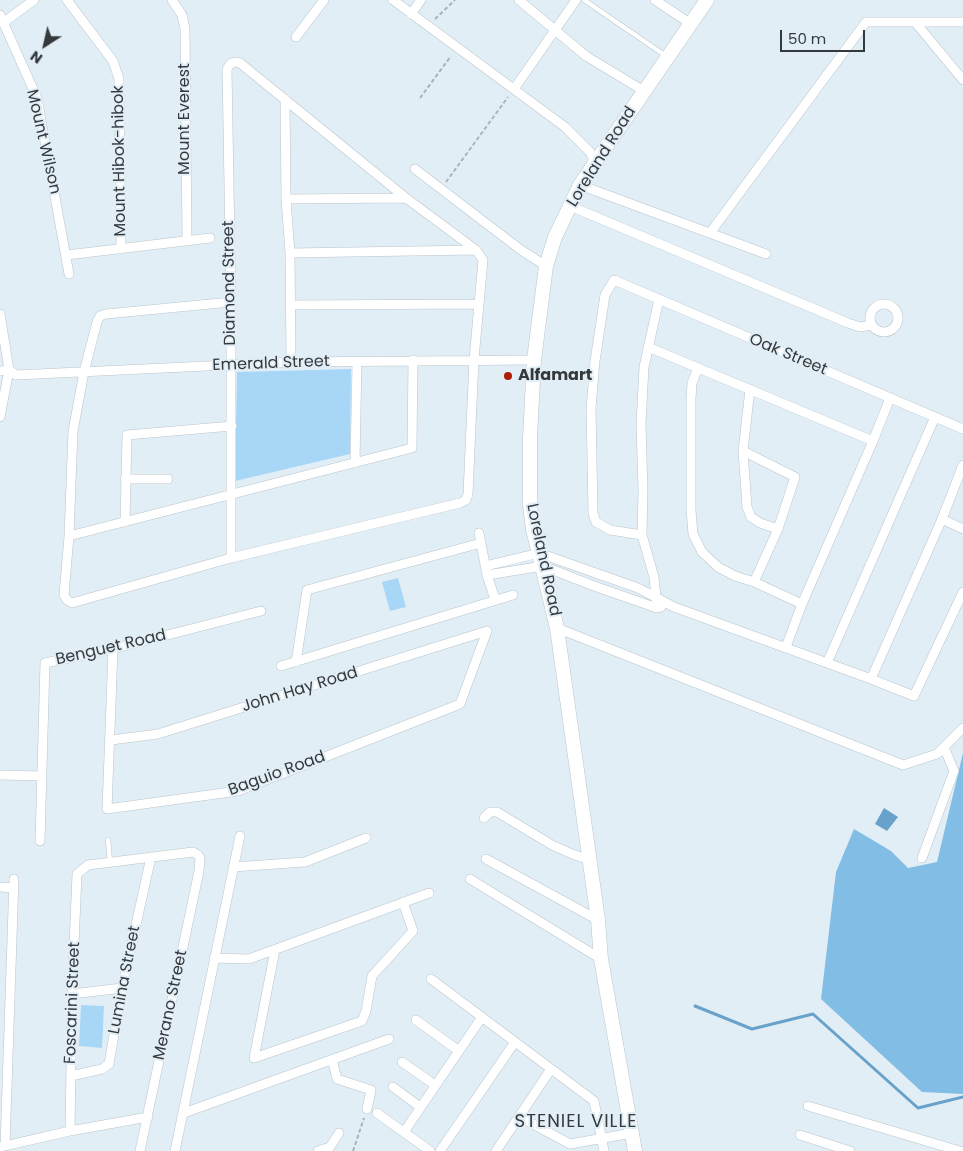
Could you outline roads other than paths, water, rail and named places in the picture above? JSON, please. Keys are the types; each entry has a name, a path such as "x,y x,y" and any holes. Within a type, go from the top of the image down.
{"street":[{"path":"2,18 34,0"},
{"name":"Mount Hibok-hibok","path":"67,0 113,61 119,79 121,249"},
{"name":"Mount Everest","path":"172,0 182,15 185,29 186,241"},
{"path":"296,37 324,0"},
{"path":"393,0 565,127 590,152 595,163"},
{"path":"412,14 421,0"},
{"path":"519,0 586,56 644,91"},
{"path":"514,89 576,0"},
{"path":"655,0 691,24"},
{"name":"Loreland Road","path":"635,1151 601,958 590,860 557,628 533,529 530,505 530,438 534,360 546,266 555,237 580,185 707,0"},
{"name":"Mount Wilson","path":"2,18 37,98 69,274"},
{"path":"710,233 866,22 963,22"},
{"path":"915,22 963,80"},
{"name":"Diamond Street","path":"232,558 231,302 227,69 235,62 240,63 285,99"},
{"path":"231,302 100,316 84,372 73,432 69,536 64,595 72,603 232,558 466,500 468,494 474,360 483,260 476,250 406,198 285,99"},
{"path":"285,99 286,199 292,305 291,362"},
{"path":"415,169 521,250 546,266"},
{"path":"580,185 766,254"},
{"path":"286,199 406,198"},
{"path":"570,206 848,323 860,327 872,325"},
{"path":"67,255 210,238"},
{"path":"290,254 476,250"},
{"name":"Oak Street","path":"642,535 610,530 596,522 593,513 591,408 594,370 605,295 614,280 963,429"},
{"path":"657,608 654,577 642,535 641,424 644,367 659,299"},
{"path":"292,305 479,304"},
{"path":"0,314 4,371 0,417"},
{"path":"648,347 873,441"},
{"path":"69,536 412,448 413,360"},
{"name":"Emerald Street","path":"4,371 16,375 291,362 534,360"},
{"path":"356,463 358,362"},
{"path":"698,368 692,383 691,399 691,510 693,534 702,552 718,567 802,604"},
{"path":"750,389 743,451 747,507 751,517 760,523 778,529"},
{"path":"786,647 802,604 890,398"},
{"path":"827,664 935,417"},
{"path":"125,522 126,435 232,426"},
{"path":"743,451 795,477 778,529 754,582"},
{"path":"871,679 942,519 963,465"},
{"path":"125,479 168,479"},
{"path":"942,519 963,530"},
{"path":"296,662 307,590 480,538 487,575 495,599"},
{"path":"485,566 541,560 638,588 674,607 914,696 963,592"},
{"path":"487,575 541,560 657,608 674,607"},
{"path":"280,666 513,595"},
{"name":"Benguet Road","path":"40,841 45,663 113,650 261,611"},
{"path":"557,628 903,765 937,754 963,728"},
{"name":"Baguio Road","path":"113,650 108,809 238,792 460,704 487,631"},
{"name":"John Hay Road","path":"111,740 158,734 487,631"},
{"path":"922,858 954,771 944,747"},
{"path":"0,775 42,776"},
{"path":"484,818 490,812 497,812 552,845 590,860"},
{"path":"175,1151 240,836"},
{"path":"233,867 305,862 366,838"},
{"name":"Merano Street","path":"140,1151 199,871 200,858 193,852 151,857"},
{"path":"110,862 151,857"},
{"name":"Lumina Street","path":"71,1076 102,1070 109,1064 122,988 151,857"},
{"path":"486,859 598,920"},
{"name":"Foscarini Street","path":"70,1131 72,994 77,874 88,865 110,862"},
{"path":"470,879 601,958"},
{"path":"0,887 13,884 3,1146 70,1131 148,1117"},
{"path":"214,958 249,959 429,893"},
{"path":"275,950 254,1058 362,1021 366,1011 372,976 412,931 403,902"},
{"path":"430,980 594,1101 604,1151"},
{"path":"72,994 122,988"},
{"path":"404,1132 482,1017"},
{"path":"416,1020 459,1051"},
{"path":"184,1113 389,1039"},
{"path":"440,1151 515,1042"},
{"path":"332,1059 336,1079 371,1090 367,1109"},
{"path":"402,1062 435,1086"},
{"path":"496,1151 551,1069"},
{"path":"393,1087 420,1107"},
{"path":"808,1106 960,1151"},
{"path":"377,1113 430,1151"},
{"path":"520,1117 570,1144 632,1133"},
{"path":"318,1151 329,1149 339,1133"},
{"path":"800,1135 850,1151"}],"lane":[{"path":"584,0 668,57"},
{"path":"108,840 110,862"}],"waterway":[{"path":"695,1006 752,1029 813,1014 918,1108 963,1097"}],"place":[{"name":"Alfamart","path":"508,376"}],"district":[{"name":"STENIEL VILLE","path":"576,1122"}]}
